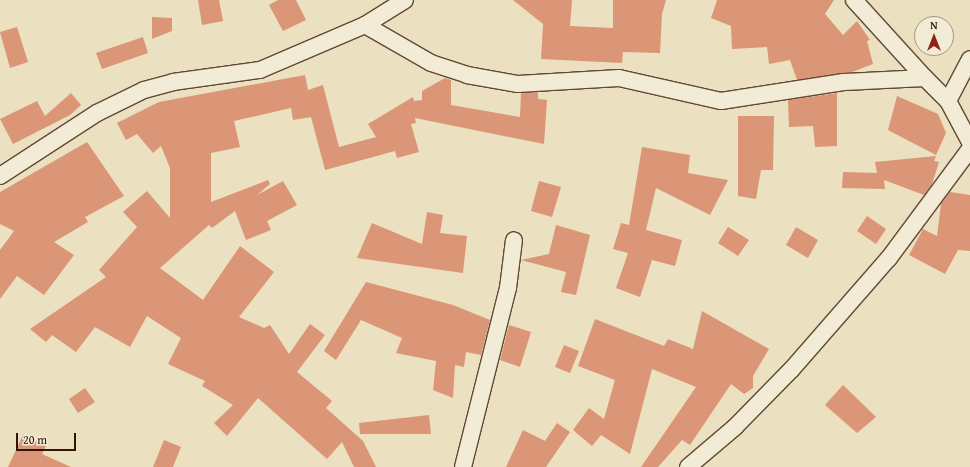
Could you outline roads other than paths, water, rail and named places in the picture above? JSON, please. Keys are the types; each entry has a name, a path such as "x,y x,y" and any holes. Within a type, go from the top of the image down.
{"street":[{"path":"0,176 97,113 144,90 173,82 260,70 364,25 405,0"},
{"path":"854,0 948,101 970,142"},
{"path":"364,25 431,63 467,75 518,84 619,78 721,101 844,82 925,78"},
{"path":"948,101 970,59"},
{"path":"688,467 735,427 792,369 888,258 970,149"},
{"path":"463,467 508,288 514,240"}]}
